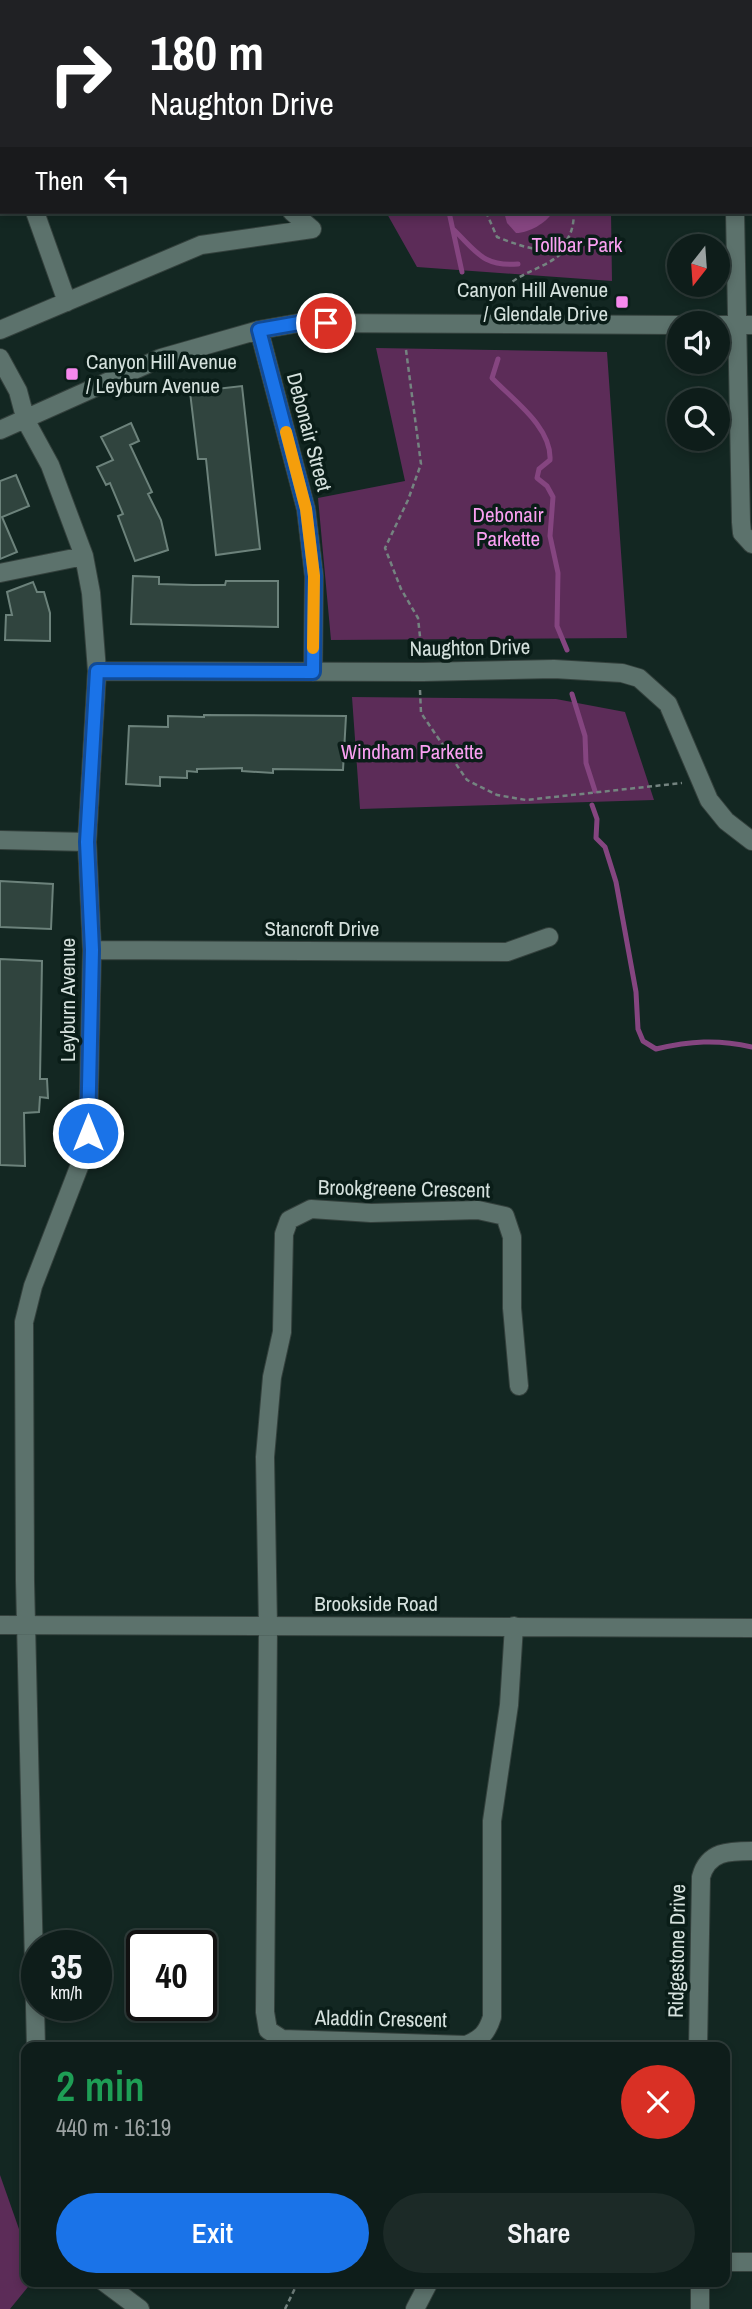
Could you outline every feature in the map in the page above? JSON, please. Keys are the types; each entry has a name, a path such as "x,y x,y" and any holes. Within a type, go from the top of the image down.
{"street":[{"path":"36,214 67,302"},
{"path":"0,330 201,245 312,229 294,214"},
{"path":"735,214 745,325 741,522 742,533 752,544"},
{"path":"0,430 26,421 161,358 259,330 299,323 667,325"},
{"name":"Debonair Street","path":"259,330 306,509 314,576 313,672"},
{"name":"Leyburn Avenue","path":"0,358 18,391 26,421 50,465 84,556 91,593 97,671 87,842 92,950 88,1133 79,1167 33,1286 23,1322 25,1624 36,2042"},
{"path":"0,573 84,556"},
{"name":"Naughton Drive","path":"97,671 423,673 554,669 622,673 639,678 668,704 699,780 726,821 752,841"},
{"path":"0,840 87,842"},
{"name":"Stancroft Drive","path":"92,950 507,952 549,937"},
{"name":"Brookgreene Crescent","path":"268,1627 265,1457 272,1377 282,1332 284,1234 289,1220 311,1209 371,1213 478,1210 505,1216 512,1237 512,1308 519,1386"},
{"name":"Brookside Road","path":"0,1625 752,1628"},
{"name":"Aladdin Crescent","path":"474,2042 479,2040 492,2017 492,1821 509,1705 514,1626"},
{"name":"Aladdin Crescent","path":"268,1627 265,2012 268,2030 282,2039 366,2042"},
{"name":"Ridgestone Drive","path":"698,2042 701,1877 704,1866 718,1854 752,1851"},
{"path":"730,2262 752,2262"},
{"path":"111,2287 140,2309"},
{"path":"415,2309 426,2287"},
{"path":"700,2287 700,2309"}],"path":[{"path":"486,214 497,237 536,252 563,245"},
{"path":"500,293 513,278 553,261 562,253 563,245 574,230 574,214"},
{"path":"406,350 421,464 408,500 384,548 401,589 418,618 423,673 418,699 421,713 467,780 497,795 539,800 699,780"},
{"path":"285,2309 296,2287"}],"green space":[{"name":"Tollbar Park","path":"387,214 611,214 612,281 417,267"},
{"name":"Debonair Parkette","path":"376,348 607,352 627,638 331,640 318,498 405,481"},
{"name":"Windham Parkette","path":"352,697 556,699 625,712 654,800 360,809"},
{"path":"0,2175 21,2235 21,2287 28,2287 10,2309 0,2309"}],"shaded area":[{"path":"505,214 551,214 537,227 526,231 516,233 507,223"}],"building":[{"path":"242,386 260,549 216,555 206,459 198,459 190,392"},
{"path":"131,423 139,441 130,445 152,492 148,494 161,520 168,550 135,561 118,516 123,514 110,483 106,485 97,467 113,460 101,437"},
{"path":"16,475 29,506 2,517 17,552 0,559 0,481"},
{"path":"133,576 159,577 159,584 225,585 226,581 278,581 278,627 131,624"},
{"path":"33,582 37,592 44,592 50,613 50,641 5,640 6,615 12,615 7,592"},
{"path":"168,716 346,716 343,770 273,769 273,773 242,771 242,768 197,769 197,772 187,771 187,778 160,777 160,786 126,784 129,726 168,727"},
{"path":"0,881 53,884 51,929 0,927"},
{"path":"0,959 42,961 40,1079 47,1079 48,1098 40,1097 39,1112 24,1113 25,1166 0,1165"}],"waterway":[{"path":"449,214 462,272"},
{"path":"453,229 488,260 518,264"},
{"path":"498,359 492,378 530,415 545,436 549,448 550,460 539,469 537,478 547,486 553,497 550,536 558,573 557,626 567,650"},
{"path":"572,694 585,736 586,763 595,791"},
{"path":"592,805 597,819 596,838 605,847 616,882 636,992 638,1029 643,1041 656,1049 704,1042 752,1047"}],"slow traffic":[{"path":"286,432 306,509 314,576 313,648"}],"place":[{"name":"Canyon Hill Avenue / Glendale Drive","path":"622,302"},
{"name":"Canyon Hill Avenue / Leyburn Avenue","path":"72,374"}],"route":[{"path":"88,1133 92,1057 92,950 87,842 97,671 136,674 215,670 313,672 314,576 306,509 259,330 299,323 326,323"}]}
